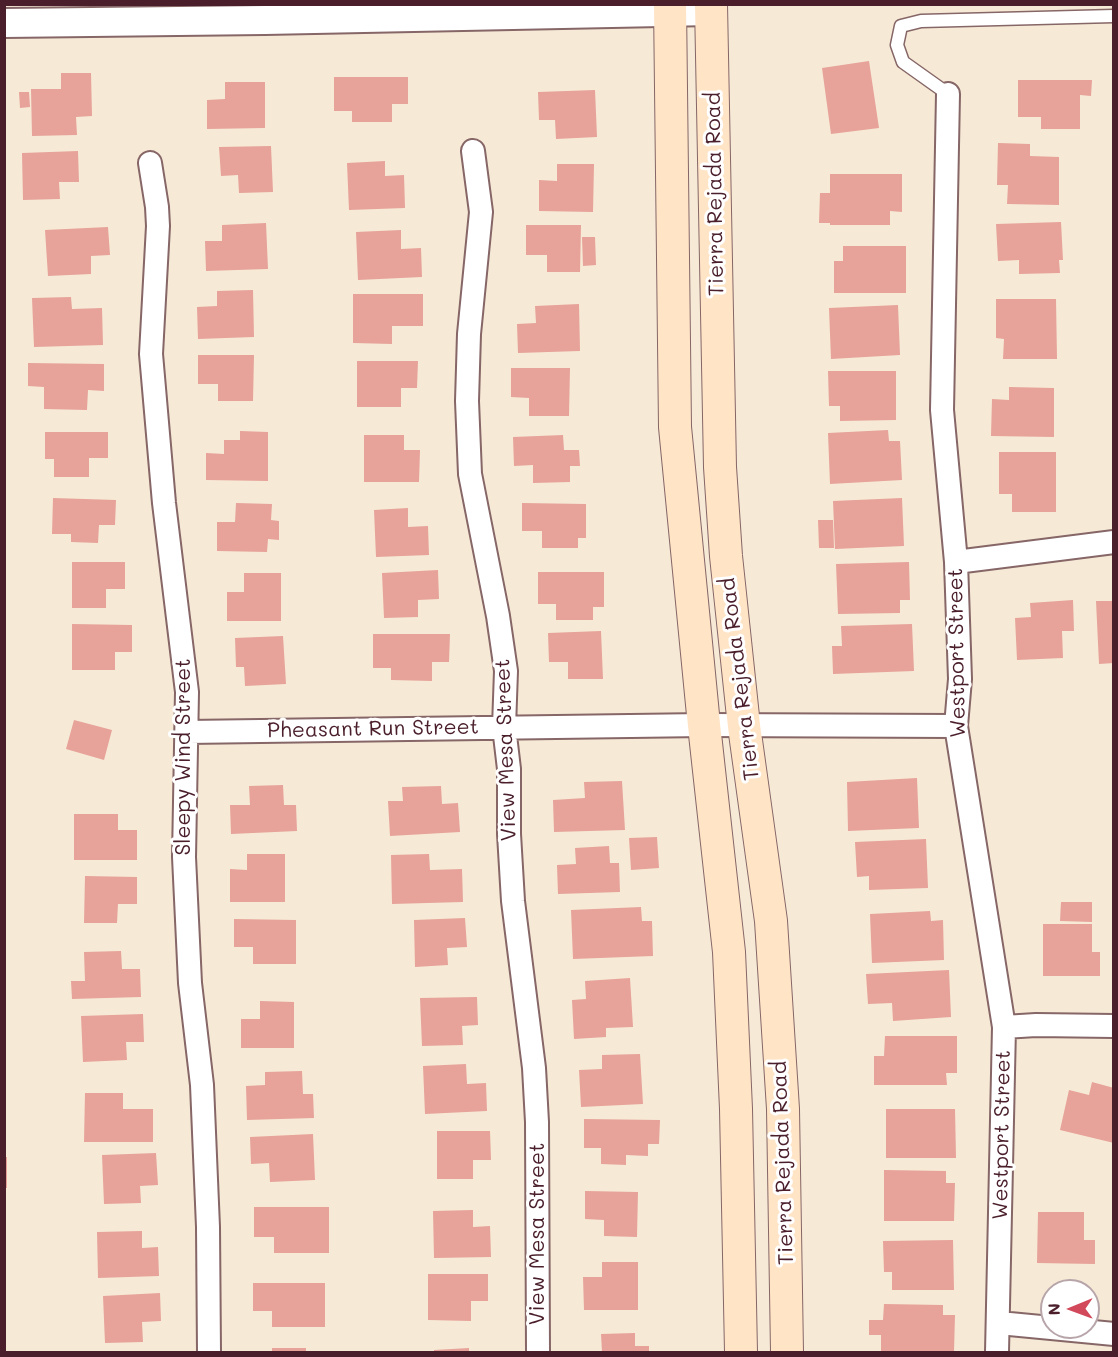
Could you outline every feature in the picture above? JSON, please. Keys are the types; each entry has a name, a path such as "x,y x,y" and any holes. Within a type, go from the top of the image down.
{"main road":[{"name":"Tierra Rejada Road","path":"711,8 720,467 726,556 744,726 771,921 783,1097 787,1353"},
{"name":"Tierra Rejada Road","path":"670,9 675,427 729,952 736,1110 741,1353"}],"street":[{"path":"4,23 711,8"},
{"name":"Westport Street","path":"948,94 942,411 956,562 960,679 956,726 1004,1027 998,1353"},
{"name":"View Mesa Street","path":"473,151 481,212 469,334 466,401 470,474 498,616 506,671 504,727 509,769 509,834 513,901 534,1068 537,1122 538,1353"},
{"name":"Sleepy Wind Street","path":"150,163 158,226 151,354 164,503 187,692 184,857 190,983 202,1085 208,1227 208,1353"},
{"path":"956,562 1113,542"},
{"name":"Pheasant Run Street","path":"187,732 704,725 956,726"},
{"path":"1004,1027 1113,1026"},
{"path":"999,1323 1113,1334"}],"lane":[{"path":"948,94 903,62 897,45 901,26 921,21 1113,16"}],"building":[{"path":"869,61 879,128 831,134 822,68"},
{"path":"61,73 91,73 92,116 76,117 77,135 32,136 31,89 61,89"},
{"path":"334,77 408,77 408,104 392,104 392,122 352,122 352,111 334,111"},
{"path":"1018,80 1092,80 1091,96 1080,95 1080,129 1041,129 1041,117 1018,117"},
{"path":"225,82 265,82 265,128 207,129 207,100 225,99"},
{"path":"595,90 597,137 556,139 555,120 539,120 538,92"},
{"path":"19,92 29,92 30,107 20,108"},
{"path":"998,143 1030,144 1030,156 1059,157 1059,205 1007,204 1008,185 997,185"},
{"path":"271,146 273,192 239,193 238,175 221,176 219,147"},
{"path":"78,151 79,182 59,182 60,199 23,200 22,153"},
{"path":"385,161 385,176 404,175 405,208 349,210 347,163"},
{"path":"557,164 594,164 593,212 539,211 539,180 557,181"},
{"path":"830,174 902,174 902,212 890,211 890,225 819,223 820,193 830,193"},
{"path":"1061,222 1063,260 1059,260 1060,273 1019,274 1019,260 998,261 996,224"},
{"path":"266,223 268,269 206,271 205,241 222,241 222,225"},
{"path":"526,225 581,225 580,272 547,272 547,255 526,255"},
{"path":"108,227 110,255 91,256 91,274 48,276 45,230"},
{"path":"401,230 401,249 421,248 422,277 358,280 356,232"},
{"path":"582,237 595,237 596,265 583,266"},
{"path":"843,246 906,246 906,293 834,293 834,261 843,261"},
{"path":"253,290 254,337 198,339 197,307 217,306 217,291"},
{"path":"353,294 423,294 423,326 392,326 392,344 353,343"},
{"path":"71,297 72,309 102,308 103,345 34,347 32,298"},
{"path":"996,299 1056,299 1057,359 1003,359 1004,339 996,338"},
{"path":"579,304 580,351 518,353 517,324 536,323 535,306"},
{"path":"898,305 900,355 831,359 829,308"},
{"path":"198,355 254,355 253,401 218,401 218,384 198,384"},
{"path":"357,361 418,361 417,388 401,388 401,407 357,407"},
{"path":"28,363 104,364 104,391 88,390 87,410 44,409 44,387 28,386"},
{"path":"511,368 570,368 569,416 529,416 529,398 511,397"},
{"path":"828,371 896,371 896,420 840,421 840,406 829,406"},
{"path":"1009,387 1054,388 1054,437 991,436 992,399 1009,400"},
{"path":"888,430 889,441 900,441 902,480 830,484 828,433"},
{"path":"240,431 268,432 268,481 206,480 206,453 224,454 224,440 240,440"},
{"path":"45,432 108,432 108,458 89,458 89,477 54,477 54,459 45,459"},
{"path":"364,435 404,435 404,450 420,450 419,482 364,482"},
{"path":"563,435 564,450 579,450 580,466 570,466 570,482 533,483 533,465 514,466 513,437"},
{"path":"999,452 1056,452 1056,512 1012,512 1012,494 999,494"},
{"path":"53,498 116,500 115,525 99,525 98,543 71,542 71,534 52,534"},
{"path":"902,498 904,546 835,549 833,501"},
{"path":"236,503 272,504 271,520 279,521 279,540 268,539 267,552 217,551 217,522 235,522"},
{"path":"522,503 586,504 586,538 578,538 578,548 542,548 542,531 522,531"},
{"path":"408,508 408,527 428,526 429,555 376,557 374,510"},
{"path":"818,520 833,520 834,548 819,548"},
{"path":"72,562 125,562 125,589 106,589 106,608 72,608"},
{"path":"909,562 910,600 900,600 900,613 838,614 836,564"},
{"path":"438,570 439,599 418,600 418,617 384,618 382,573"},
{"path":"538,572 604,572 604,607 593,607 593,620 556,620 556,604 538,604"},
{"path":"244,573 281,573 281,621 227,621 227,592 244,592"},
{"path":"1073,600 1074,631 1062,631 1063,658 1017,660 1015,618 1031,617 1030,603"},
{"path":"1096,601 1114,601 1114,663 1099,664"},
{"path":"72,624 132,625 132,652 115,652 115,670 72,670"},
{"path":"912,624 914,671 833,674 832,646 842,646 841,626"},
{"path":"601,631 603,679 568,679 568,662 549,662 548,633"},
{"path":"373,634 450,634 449,662 432,662 432,681 391,680 391,668 373,668"},
{"path":"283,636 286,684 245,686 244,667 236,667 235,638"},
{"path":"74,720 112,730 104,760 66,749"},
{"path":"917,778 919,828 848,831 847,782"},
{"path":"622,781 625,830 554,832 553,800 585,798 584,782"},
{"path":"283,785 284,805 296,805 297,831 231,834 230,805 250,805 249,786"},
{"path":"441,786 442,804 458,803 460,832 390,836 388,801 403,801 402,787"},
{"path":"74,814 118,814 118,830 137,830 137,860 74,860"},
{"path":"657,837 659,868 631,870 629,838"},
{"path":"926,839 928,888 869,890 869,876 857,877 855,842"},
{"path":"609,846 610,863 619,863 620,892 558,894 557,865 576,864 575,848"},
{"path":"247,854 285,854 285,902 230,902 230,869 247,870"},
{"path":"429,854 430,870 462,869 463,902 392,904 391,855"},
{"path":"85,876 137,877 137,904 118,904 117,923 84,923"},
{"path":"1061,902 1092,902 1092,922 1060,921"},
{"path":"641,907 642,921 652,921 653,956 573,959 571,910"},
{"path":"930,911 931,921 943,920 944,960 872,963 870,914"},
{"path":"465,918 467,947 447,948 448,965 415,967 414,920"},
{"path":"234,919 296,920 296,964 253,964 253,947 234,947"},
{"path":"1043,924 1092,924 1092,952 1100,952 1100,976 1043,976"},
{"path":"121,951 122,969 140,969 141,997 72,999 71,981 85,981 84,952"},
{"path":"949,970 951,1017 893,1021 892,1003 868,1004 866,974"},
{"path":"630,978 633,1027 606,1028 606,1037 574,1039 572,1000 586,999 585,981"},
{"path":"477,997 478,1025 462,1026 463,1045 422,1046 420,998"},
{"path":"260,1001 294,1002 294,1048 241,1048 241,1019 260,1019"},
{"path":"143,1014 144,1042 126,1042 127,1060 83,1062 81,1016"},
{"path":"885,1036 957,1036 957,1073 946,1073 947,1085 874,1085 874,1056 884,1056"},
{"path":"640,1054 643,1104 581,1107 579,1070 602,1069 602,1055"},
{"path":"466,1064 467,1084 486,1083 487,1111 425,1114 423,1066"},
{"path":"302,1071 303,1094 313,1094 314,1118 247,1120 246,1086 265,1085 265,1072"},
{"path":"1092,1082 1114,1088 1114,1143 1060,1130 1069,1090 1089,1095"},
{"path":"85,1093 123,1093 123,1109 153,1109 153,1142 84,1142"},
{"path":"886,1109 955,1109 956,1158 886,1158"},
{"path":"584,1119 660,1120 659,1144 648,1144 648,1156 626,1155 626,1165 601,1164 601,1148 584,1148"},
{"path":"437,1131 490,1131 491,1160 473,1160 473,1179 437,1179"},
{"path":"313,1134 315,1180 270,1182 269,1163 251,1164 250,1137"},
{"path":"156,1153 158,1185 140,1186 141,1203 104,1204 102,1155"},
{"path":"4,1157 7,1157 7,1188 4,1188"},
{"path":"884,1170 946,1171 946,1183 955,1183 954,1221 884,1221"},
{"path":"585,1191 638,1192 637,1237 604,1236 604,1220 585,1219"},
{"path":"254,1207 329,1207 329,1253 274,1253 274,1237 254,1237"},
{"path":"473,1210 473,1227 490,1226 491,1257 434,1258 433,1211"},
{"path":"1038,1212 1084,1212 1084,1240 1095,1240 1095,1264 1037,1263"},
{"path":"142,1231 142,1248 158,1247 159,1276 98,1278 97,1232"},
{"path":"953,1240 954,1290 892,1290 892,1272 884,1272 883,1241"},
{"path":"602,1262 638,1262 638,1310 584,1310 583,1277 602,1277"},
{"path":"428,1274 488,1274 488,1301 471,1301 471,1321 428,1320"},
{"path":"253,1283 325,1283 325,1327 272,1327 272,1311 253,1311"},
{"path":"160,1293 161,1321 142,1322 143,1342 105,1343 103,1296"},
{"path":"884,1304 943,1305 943,1315 955,1315 954,1352 881,1352 881,1335 869,1335 869,1320 883,1320"},
{"path":"635,1333 635,1346 649,1346 649,1352 602,1352 601,1334"},
{"path":"272,1348 306,1348 306,1352 272,1352"},
{"path":"469,1348 469,1352 434,1352 434,1350"}]}
